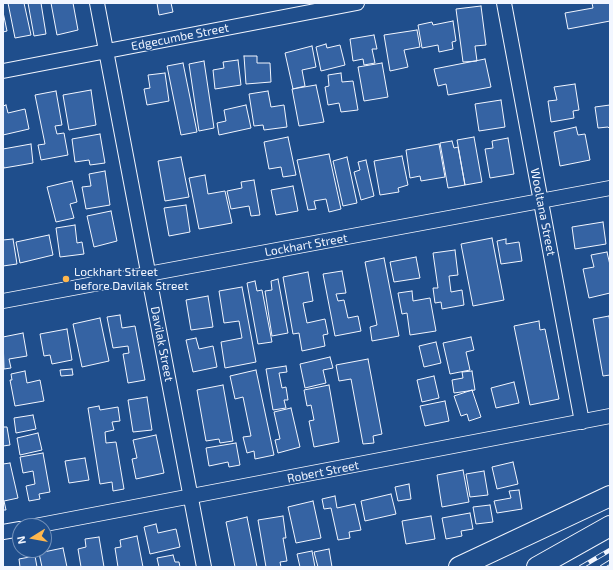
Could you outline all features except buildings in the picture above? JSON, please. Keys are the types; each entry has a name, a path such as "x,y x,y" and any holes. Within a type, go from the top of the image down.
{"highway":[{"path":"459,567 610,496"},
{"path":"486,567 610,499"},
{"path":"537,567 610,526"}],"street":[{"name":"Davilak Street","path":"97,3 204,567"},
{"name":"Edgecumbe Street","path":"3,71 357,3"},
{"name":"Wooltana Street","path":"504,3 582,422"},
{"name":"Lockhart Street","path":"3,301 610,188"},
{"name":"Robert Street","path":"52,523 610,416"}],"railway":[{"path":"581,567 610,550"},
{"path":"602,567 610,562"}],"place":[{"name":"Lockhart Street before Davilak Street","path":"66,279"}]}
